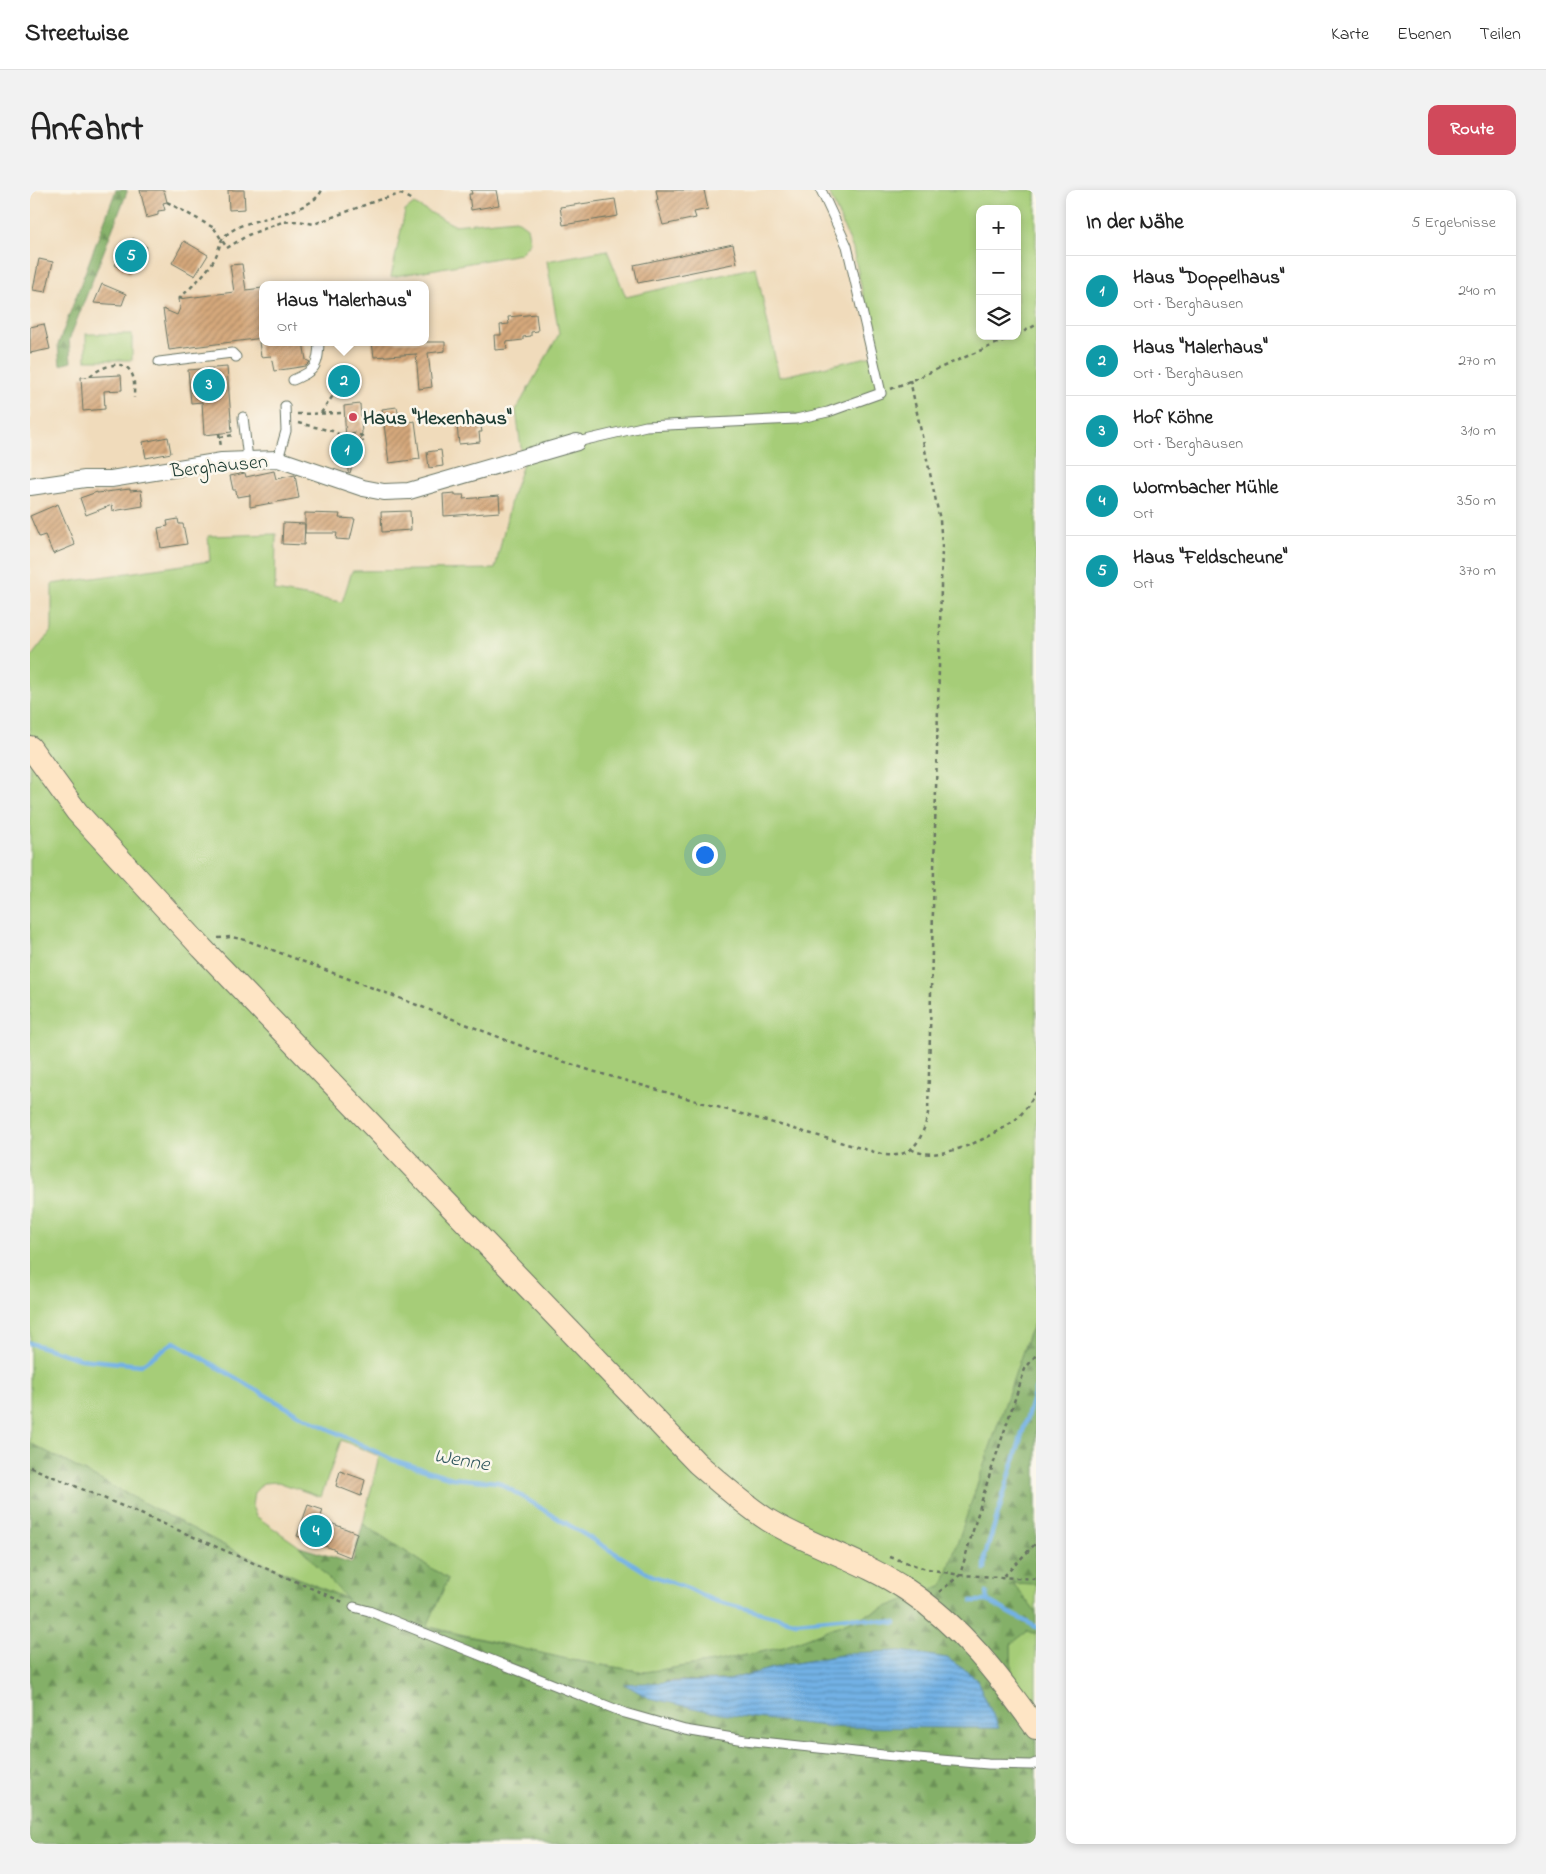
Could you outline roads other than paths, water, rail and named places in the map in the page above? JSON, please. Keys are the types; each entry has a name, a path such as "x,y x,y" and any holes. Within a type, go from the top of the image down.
{"street":[{"name":"Berghausen","path":"30,487 85,479 111,479 222,461 278,458 362,488 396,493 409,491 577,442"},
{"path":"30,747 77,812 202,948 282,1029 654,1420 724,1487 768,1520 816,1545 884,1576 925,1603 964,1636 987,1662 1036,1728"}],"lane":[{"path":"577,442 646,426 796,419 828,412 880,393 847,246 821,190"},
{"path":"294,380 311,372 315,367 318,360 318,346"},
{"path":"159,362 232,353 236,356"},
{"path":"278,458 286,415"},
{"path":"243,417 248,459"},
{"path":"354,1607 369,1611 625,1713 677,1729 745,1740 892,1756 988,1764 1031,1765 1036,1763"}],"water":[{"path":"900,1651 947,1658 976,1678 999,1728 834,1727 721,1714 649,1698 624,1684 728,1680 785,1665 853,1653"}],"waterway":[{"name":"Wenne","path":"30,1343 80,1359 141,1365 174,1342 298,1414 393,1460 452,1478 498,1482 651,1575 688,1588 712,1600 796,1622 849,1617 896,1623"},
{"path":"985,1569 985,1556 1036,1388"},
{"path":"987,1592 988,1601"},
{"name":"Wenne","path":"972,1601 988,1601 1036,1627"}],"place":[{"name":"Haus \"Feldscheune\"","path":"131,256"},
{"name":"Haus \"Malerhaus\"","path":"344,381"},
{"name":"Hof Köhne","path":"209,385"},
{"name":"Haus \"Hexenhaus\"","path":"353,417"},
{"name":"Haus \"Doppelhaus\"","path":"347,450"},
{"name":"Wormbacher Mühle","path":"316,1531"}]}
